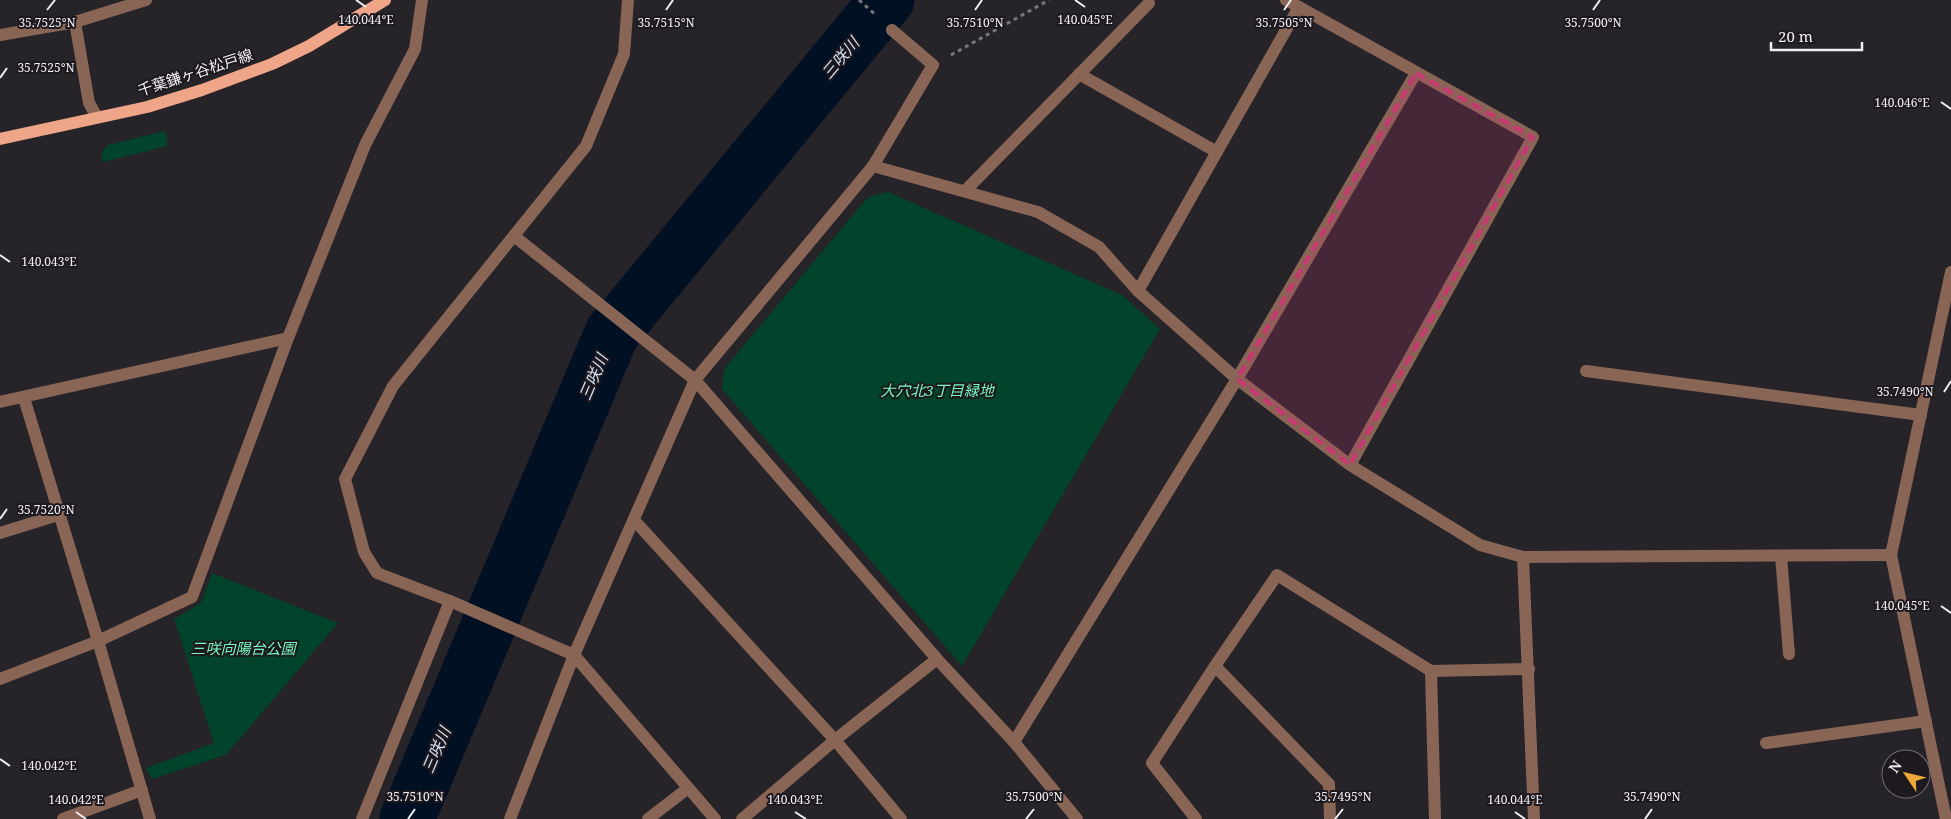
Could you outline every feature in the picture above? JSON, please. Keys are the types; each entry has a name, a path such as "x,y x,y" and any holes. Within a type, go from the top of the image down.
{"main road":[{"name":"千葉鎌ヶ谷松戸線","path":"0,139 148,107 202,90 272,64 308,46 381,2"}],"street":[{"path":"0,35 74,22 146,0"},
{"path":"0,679 98,642 192,597 288,338 365,145 415,49 422,0"},
{"path":"628,0 624,54 586,146 393,386 345,479 364,552 378,573 450,601 574,655 687,789 715,819"},
{"path":"1286,0 1533,138 1350,464"},
{"path":"965,191 1149,3"},
{"path":"1138,291 1299,7"},
{"path":"74,22 89,103 97,117"},
{"path":"510,819 574,655 695,380 873,166 933,65 892,30"},
{"path":"1014,742 1237,379 1416,73"},
{"path":"1080,74 1217,152"},
{"path":"873,166 1038,212 1099,247 1138,291 1237,379 1350,464 1480,545 1523,557 1892,556"},
{"path":"514,236 695,380 936,659 1014,742 1077,819"},
{"path":"1946,819 1892,556 1951,272"},
{"path":"0,402 288,338"},
{"path":"1586,371 1921,415"},
{"path":"24,398 150,819"},
{"path":"0,533 58,515"},
{"path":"634,520 835,740 901,819"},
{"path":"1781,556 1789,654"},
{"path":"1523,557 1534,819"},
{"path":"1196,819 1152,763 1277,575 1431,671 1528,669"},
{"path":"362,819 450,601"},
{"path":"742,819 835,740 936,659"},
{"path":"1215,666 1329,784 1330,819"},
{"path":"1431,671 1435,819"},
{"path":"1766,743 1926,721"},
{"path":"648,819 687,789"},
{"path":"63,819 142,790"}],"path":[{"path":"933,65 1049,0"}],"highlighted area":[{"path":"1416,73 1533,137 1350,465 1237,379"}],"green space":[{"path":"165,131 168,146 103,162 101,153 108,145"},
{"name":"大穴北3丁目緑地","path":"888,192 1122,295 1160,329 962,666 722,389 724,369 868,197"},
{"name":"三咲向陽台公園","path":"212,573 338,623 226,755 152,779 146,768 214,743 174,619 201,603"}],"waterway":[{"name":"三咲川","path":"407,819 612,333 887,0"}]}
